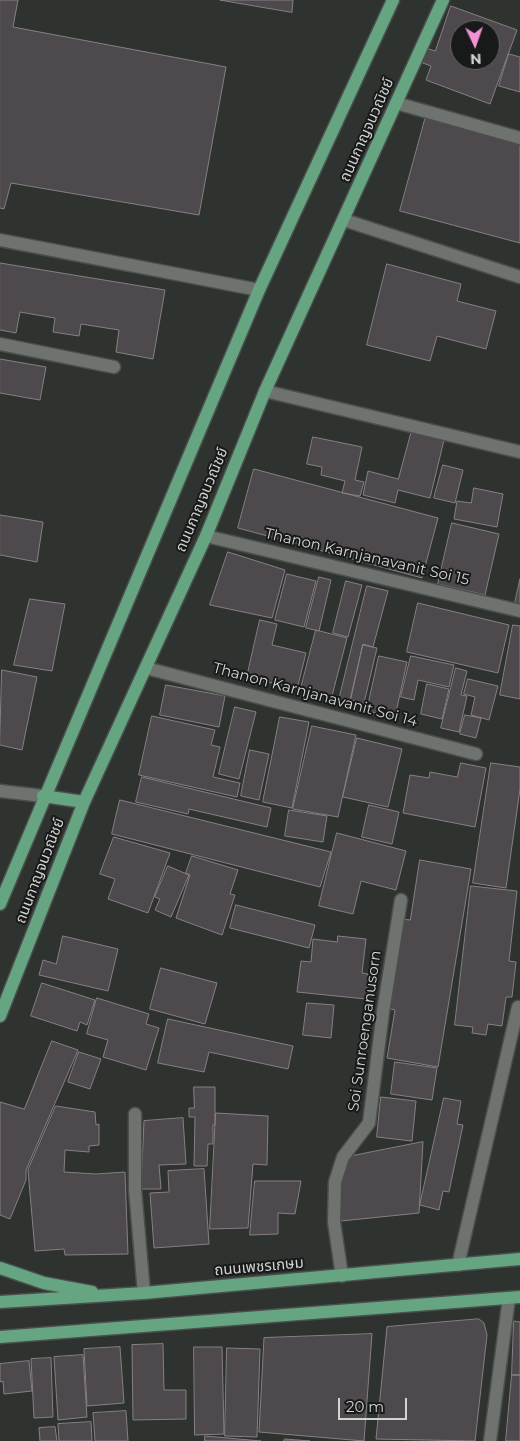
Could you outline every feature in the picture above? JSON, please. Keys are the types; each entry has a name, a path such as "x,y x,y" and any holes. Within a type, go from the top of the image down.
{"main road":[{"name":"ถนนกาญจนวณิชย์","path":"0,904 43,796 259,290 393,0"},
{"name":"ถนนกาญจนวณิชย์","path":"0,1016 84,802 206,536 266,391 443,0"},
{"path":"43,796 84,802"},
{"name":"ถนนเพชรเกษม","path":"0,1302 114,1296 520,1259"},
{"path":"0,1268 44,1283 114,1296"},
{"path":"0,1337 514,1298"}],"street":[{"path":"396,103 520,138"},
{"path":"344,220 520,278"},
{"path":"0,240 259,290"},
{"path":"0,344 114,367"},
{"path":"266,391 520,452"},
{"name":"Thanon Karnjanavanit Soi 15","path":"206,536 520,611"},
{"name":"Thanon Karnjanavanit Soi 14","path":"146,668 476,754"},
{"path":"0,791 43,796"},
{"name":"Soi Sunroenganusorn","path":"342,1276 334,1222 335,1182 343,1157 369,1123 382,1012 401,900"},
{"path":"458,1265 518,1007"},
{"path":"135,1114 135,1189 144,1293"},
{"path":"490,1441 514,1298"}],"building":[{"path":"0,0 18,0 13,27 226,67 199,215 11,183 4,209 0,208"},
{"path":"220,0 293,0 292,12"},
{"path":"451,6 490,20 450,20 450,70 500,70 500,24 517,30 490,104 426,80 431,66 420,62 426,48 435,51"},
{"path":"509,54 520,57 520,92 499,86"},
{"path":"426,116 520,144 520,243 400,211"},
{"path":"0,263 165,290 153,359 116,352 119,330 81,324 79,336 53,332 55,318 20,312 16,333 0,330"},
{"path":"387,264 461,284 457,301 496,311 486,349 437,336 430,361 367,345"},
{"path":"0,359 46,367 40,400 0,393"},
{"path":"412,430 444,440 430,498 398,490 395,503 363,495 368,471 398,479"},
{"path":"313,437 362,447 355,480 364,482 360,496 342,493 345,481 321,475 322,467 307,464"},
{"path":"443,465 463,470 455,503 434,498"},
{"path":"254,469 438,518 422,578 238,528"},
{"path":"474,488 503,494 497,527 454,519 457,501 471,503"},
{"path":"0,515 43,522 37,562 0,555"},
{"path":"452,523 499,534 485,595 438,584"},
{"path":"228,552 285,570 272,618 210,605"},
{"path":"287,574 316,581 304,627 275,620"},
{"path":"319,577 331,580 319,631 306,628"},
{"path":"520,579 520,604 515,603"},
{"path":"346,581 362,585 348,637 333,633"},
{"path":"367,586 388,591 373,647 363,644 350,700 352,701 351,707 338,704"},
{"path":"30,599 65,604 52,671 14,665"},
{"path":"418,603 509,625 498,673 407,652"},
{"path":"260,620 277,624 272,645 306,653 297,689 247,677"},
{"path":"513,625 520,626 520,699 500,695"},
{"path":"316,630 347,638 332,696 301,688"},
{"path":"363,645 377,648 364,703 351,700"},
{"path":"379,656 407,662 395,717 367,711"},
{"path":"411,656 454,665 449,687 418,680 414,700 401,697"},
{"path":"456,668 467,671 461,695 467,696 459,732 441,728"},
{"path":"2,670 37,677 22,750 0,745"},
{"path":"468,679 498,686 489,720 471,715 475,697 464,694"},
{"path":"427,684 449,689 442,719 421,714"},
{"path":"166,685 225,696 219,727 160,715"},
{"path":"235,707 256,712 239,779 219,774"},
{"path":"465,715 481,718 476,738 460,734"},
{"path":"152,716 215,730 211,745 220,747 213,777 240,783 237,797 139,775"},
{"path":"280,717 309,722 292,808 263,802"},
{"path":"312,726 356,735 338,817 293,809"},
{"path":"357,738 402,749 388,807 343,797"},
{"path":"250,750 269,754 259,800 241,796"},
{"path":"461,763 486,768 475,827 403,813 410,775 429,778 430,772 457,777"},
{"path":"491,763 520,767 520,789 506,888 473,883"},
{"path":"142,777 271,808 267,827 189,809 188,814 136,802"},
{"path":"120,800 331,852 320,887 112,834"},
{"path":"369,805 399,812 392,844 362,837"},
{"path":"289,810 327,816 323,842 285,836"},
{"path":"337,833 406,851 396,890 361,881 353,914 319,906"},
{"path":"114,837 170,853 148,913 108,899 115,879 100,874"},
{"path":"192,856 238,870 230,894 235,895 222,935 176,918 190,875 186,873"},
{"path":"420,860 471,869 438,1067 387,1058 395,1010 386,1008 401,919 410,920"},
{"path":"168,866 189,875 171,917 155,910 160,899 155,897"},
{"path":"471,886 517,891 509,961 516,962 512,997 506,997 502,1026 488,1024 486,1035 472,1033 473,1027 455,1025"},
{"path":"236,905 315,925 309,948 230,928"},
{"path":"63,936 118,949 108,991 39,975 43,960 56,964"},
{"path":"338,936 366,939 362,973 368,974 366,999 297,992 301,961 311,962 313,939 337,942"},
{"path":"161,968 217,983 205,1024 150,1009"},
{"path":"42,983 95,1000 87,1025 80,1022 77,1031 31,1016"},
{"path":"97,998 149,1014 146,1024 159,1028 146,1070 103,1057 108,1040 87,1034"},
{"path":"307,1003 334,1005 331,1038 303,1035"},
{"path":"168,1019 293,1046 288,1069 209,1052 204,1072 158,1063"},
{"path":"52,1041 78,1050 26,1170 26,1180 10,1219 0,1215 0,1102 24,1109"},
{"path":"79,1052 101,1059 90,1089 68,1082"},
{"path":"395,1062 437,1068 432,1100 391,1094"},
{"path":"194,1087 215,1087 215,1125 213,1125 213,1144 208,1144 207,1166 194,1166 195,1117 189,1117 189,1108 194,1108"},
{"path":"381,1097 416,1101 412,1141 377,1137"},
{"path":"444,1098 461,1101 457,1124 463,1125 449,1192 443,1191 439,1210 420,1205"},
{"path":"56,1106 95,1112 96,1125 99,1124 99,1145 89,1146 89,1152 65,1150 64,1172 96,1174 125,1172 128,1254 65,1255 64,1249 35,1251 28,1170"},
{"path":"216,1113 268,1116 267,1165 253,1164 248,1228 210,1229"},
{"path":"183,1118 186,1164 159,1165 161,1189 141,1189 144,1121"},
{"path":"423,1142 419,1213 341,1221 337,1184 347,1157"},
{"path":"204,1169 209,1244 154,1248 150,1193 169,1192 168,1171"},
{"path":"255,1181 301,1181 295,1214 278,1213 278,1234 250,1235"},
{"path":"479,1319 484,1323 487,1335 475,1441 376,1439 387,1327"},
{"path":"514,1321 520,1322 520,1375 512,1375"},
{"path":"372,1334 364,1441 259,1432 264,1338"},
{"path":"163,1344 164,1390 186,1390 186,1419 133,1420 132,1345"},
{"path":"120,1347 124,1403 87,1406 84,1349"},
{"path":"194,1347 222,1347 224,1434 195,1435"},
{"path":"227,1348 260,1349 257,1437 225,1436"},
{"path":"83,1355 87,1417 58,1420 54,1357"},
{"path":"51,1358 53,1417 34,1418 31,1359"},
{"path":"29,1361 32,1391 4,1394 3,1381 0,1382 0,1364"},
{"path":"512,1375 520,1375 520,1441 506,1441"},
{"path":"126,1411 128,1441 95,1441 93,1413"},
{"path":"91,1422 92,1441 59,1441 58,1424"},
{"path":"55,1427 57,1441 40,1441 39,1428"},
{"path":"205,1436 261,1441 205,1441"},
{"path":"285,1439 310,1441 284,1441"}]}
